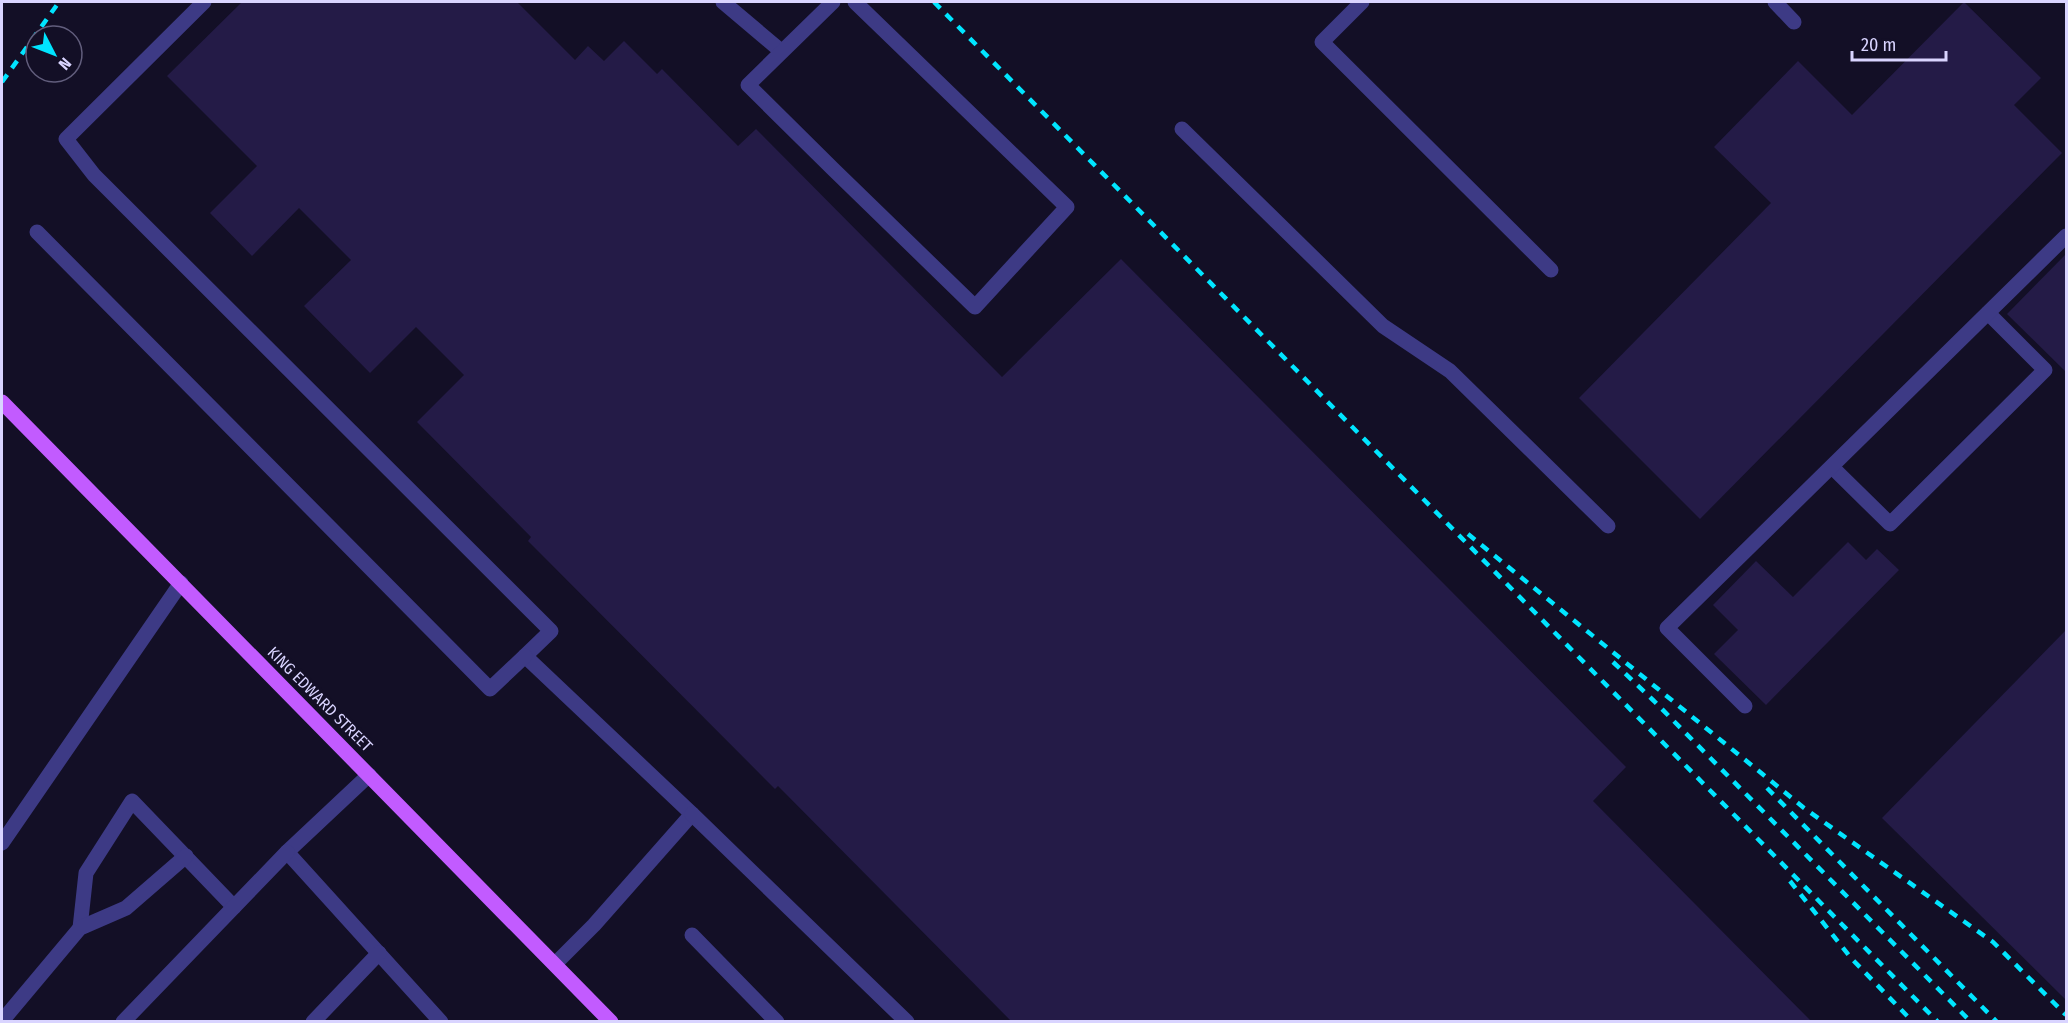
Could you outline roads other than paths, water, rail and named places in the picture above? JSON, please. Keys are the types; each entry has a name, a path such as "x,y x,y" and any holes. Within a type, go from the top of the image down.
{"main road":[{"name":"KING EDWARD STREET","path":"2,402 611,1022"}],"lane":[{"path":"37,232 490,688 551,631 94,175 66,139 204,2"},
{"path":"723,2 781,51"},
{"path":"833,2 748,84 975,307 1067,207 855,2"},
{"path":"1362,2 1322,42 1551,270"},
{"path":"1775,2 1794,22"},
{"path":"1182,129 1383,326 1450,371 1608,526"},
{"path":"1745,706 1667,628 2067,236"},
{"path":"1832,467 1890,524 2045,370 1988,313"},
{"path":"2,843 181,583"},
{"path":"525,656 693,814 907,1022"},
{"path":"123,1022 287,852 369,775"},
{"path":"80,928 86,873 132,801 234,907"},
{"path":"555,964 594,925 693,814"},
{"path":"287,852 379,953 434,1019"},
{"path":"2,1021 80,928 126,908 186,856"},
{"path":"692,935 777,1022"},
{"path":"313,1022 379,953"}],"railway":[{"path":"2,82 59,2"},
{"path":"934,2 1938,1022"},
{"path":"1468,534 1804,808 1993,942 2066,1015"},
{"path":"1613,662 1971,1022"},
{"path":"1767,788 1997,1022"},
{"path":"1790,881 1851,958 1913,1022"}]}
